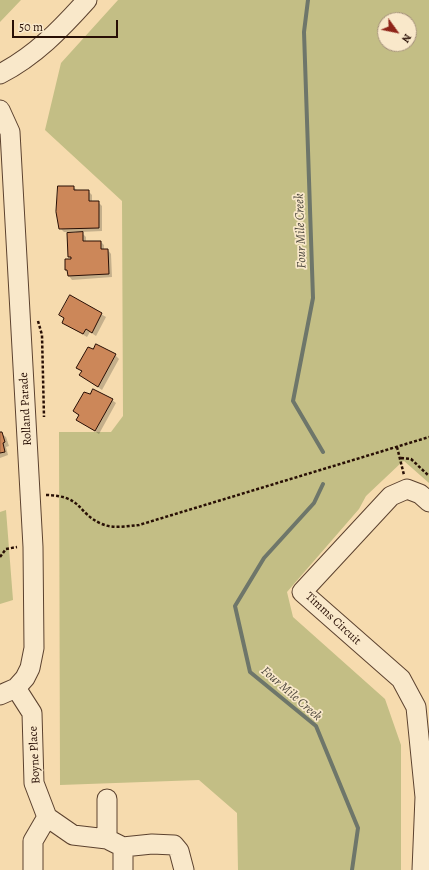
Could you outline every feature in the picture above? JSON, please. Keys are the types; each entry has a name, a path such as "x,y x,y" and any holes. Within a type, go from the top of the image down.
{"street":[{"path":"0,74 22,62 39,49 87,0"},
{"name":"Rolland Parade","path":"0,110 10,132 33,547 33,659 25,678 8,691"},
{"path":"407,489 420,494 429,502"},
{"name":"Timms Circuit","path":"407,489 391,496 302,592 401,679 416,707 427,797 422,870"},
{"name":"Boyne Place","path":"8,691 32,713 34,783 47,817"},
{"path":"107,799 115,843 123,870"},
{"path":"33,870 33,841 47,817 73,835 115,843 174,846 179,851 184,870"}],"path":[{"path":"45,495 62,496 74,501 98,522 104,525 139,525 429,437"},
{"path":"397,447 407,489"},
{"path":"400,458 411,459 429,476"}],"shaded area":[{"path":"0,0 21,0 0,22"},
{"path":"118,0 429,0 429,483 404,461 402,462 366,496 359,509 287,592 293,617 385,699 401,745 401,870 238,870 237,813 199,780 60,785 59,432 111,432 123,416 122,201 45,130 61,63"},
{"path":"6,510 13,600 0,604 0,512"}],"building":[{"path":"58,186 74,186 74,190 89,190 89,201 99,201 99,228 59,229 56,212"},
{"path":"83,232 83,241 101,241 101,249 108,249 109,274 68,276 67,270 65,270 65,259 71,259 71,257 68,257 67,233"},
{"path":"70,295 102,313 92,333 86,329 83,334 62,323 64,318 59,315"},
{"path":"96,344 116,354 98,387 79,375 82,371 76,368 88,347 93,349"},
{"path":"93,389 113,399 95,431 76,420 79,415 73,411 84,392 90,394"},
{"path":"0,432 2,432 5,442 3,443 5,452 0,453"}],"waterway":[{"name":"Four Mile Creek","path":"308,0 304,32 313,298 293,401 323,452"},
{"name":"Four Mile Creek","path":"323,484 314,503 264,558 235,606 250,672 316,726 358,828 352,870"}]}
